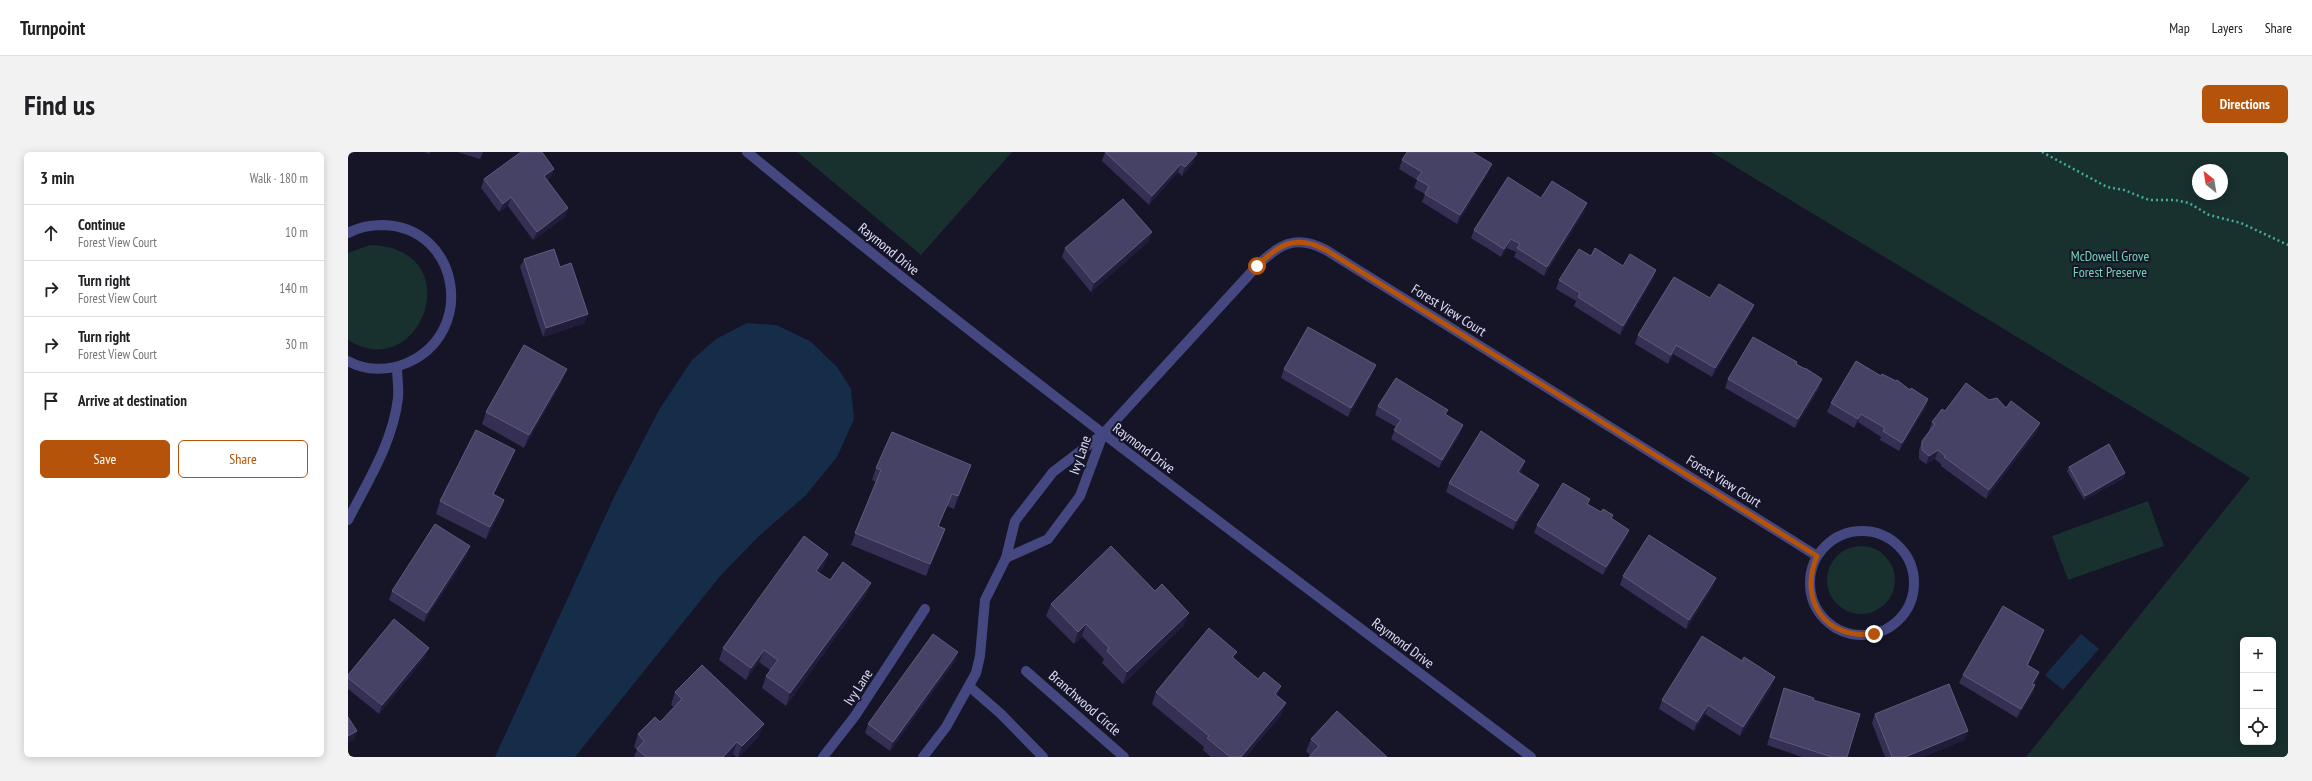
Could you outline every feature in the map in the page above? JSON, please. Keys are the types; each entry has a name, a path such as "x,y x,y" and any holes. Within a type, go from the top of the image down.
{"street":[{"name":"Raymond Drive","path":"747,152 919,291 1103,434 1531,757"},
{"path":"348,233 373,225 390,225 406,229 421,237 435,250 447,270 452,289 451,310 446,328 436,343 418,358 397,367 374,369 348,361"},
{"name":"Forest View Court","path":"1103,434 1268,256 1280,247 1296,241 1310,243 1343,260 1817,556"},
{"path":"348,520 384,448 394,422 398,396 397,367"},
{"name":"Ivy Lane","path":"923,757 946,727 970,687 980,656 984,600 1006,558 1015,521 1053,472 1103,434"},
{"name":"Ivy Lane","path":"1006,558 1048,539 1080,496 1103,434"},
{"path":"1863,531 1889,539 1900,547 1908,558 1913,570 1914,584 1912,597 1906,610 1898,621 1874,634 1861,636 1835,628 1824,620 1811,596 1810,582 1812,569 1817,556 1826,546 1837,538 1850,533 1863,531"},
{"name":"Ivy Lane","path":"823,757 855,716 925,609"},
{"name":"Branchwood Circle","path":"1026,671 1124,757"},
{"path":"970,687 1001,714 1043,757"}],"path":[{"path":"2042,152 2107,187 2124,190 2149,200 2175,200 2189,203 2209,216 2241,223 2288,245"}],"green space":[{"path":"797,152 1012,152 921,255"},
{"name":"McDowell Grove Forest Preserve","path":"1711,152 2288,152 2288,757 2026,757 2250,478"},
{"path":"370,245 401,252 420,268 427,289 425,311 414,331 397,345 374,349 348,340 348,253"},
{"path":"2148,501 2164,546 2068,580 2052,536"},
{"path":"1861,546 1874,549 1885,556 1892,567 1895,580 1892,593 1885,604 1874,611 1861,614 1848,611 1837,604 1830,593 1827,580 1830,567 1837,556 1848,549"}],"water":[{"path":"747,323 776,325 810,341 837,367 851,389 854,419 837,457 806,495 759,536 721,575 575,757 495,757 615,495 659,410 692,360 716,339"},
{"path":"2081,634 2099,649 2063,690 2045,675"}],"building":[{"path":"521,152 542,152 554,169 544,176 568,208 537,232 511,197 503,204 484,179"},
{"path":"1105,152 1196,152 1197,154 1185,167 1181,164 1152,196"},
{"path":"1407,152 1472,152 1492,164 1460,215 1425,194 1429,186 1417,179 1422,172 1402,160"},
{"path":"1508,177 1541,198 1552,181 1587,203 1547,267 1517,248 1520,244 1511,239 1504,249 1474,230"},
{"path":"1123,199 1152,232 1094,283 1065,248"},
{"path":"1595,248 1623,266 1630,254 1656,270 1623,326 1578,297 1580,293 1559,280 1579,249 1591,256"},
{"path":"554,249 560,267 571,263 588,314 546,328 524,259"},
{"path":"1674,277 1710,298 1719,284 1754,305 1715,368 1676,345 1671,355 1638,335"},
{"path":"1308,327 1376,365 1351,408 1284,369"},
{"path":"1753,337 1797,362 1796,364 1822,379 1798,419 1728,379"},
{"path":"524,345 567,369 529,435 486,412"},
{"path":"1856,361 1881,376 1882,374 1896,381 1897,380 1910,390 1911,388 1928,399 1902,443 1883,431 1885,428 1861,414 1858,419 1831,403"},
{"path":"1396,378 1448,410 1445,414 1463,425 1442,460 1394,430 1401,420 1378,406"},
{"path":"1966,383 1989,400 1997,398 2006,408 2011,401 2040,423 1989,490 1944,457 1945,456 1938,450 1929,456 1922,450 1922,441 1935,424 1932,422 1942,409 1945,411"},
{"path":"476,430 515,450 493,494 504,500 490,527 440,501"},
{"path":"1481,431 1525,461 1518,472 1539,485 1516,521 1449,483"},
{"path":"892,432 971,465 958,496 952,494 938,526 945,529 930,564 855,533 881,470 876,468"},
{"path":"2109,444 2125,473 2085,496 2069,467"},
{"path":"1563,483 1590,499 1587,504 1601,512 1603,509 1613,515 1611,518 1629,530 1606,567 1537,525"},
{"path":"435,524 470,546 427,613 392,591"},
{"path":"1649,535 1716,578 1689,620 1623,576"},
{"path":"804,536 828,554 816,571 830,580 843,562 871,583 790,693 766,676 778,660 764,650 751,668 723,648"},
{"path":"1111,546 1155,591 1162,584 1189,613 1127,672 1107,651 1109,648 1086,624 1078,632 1051,604"},
{"path":"2003,606 2044,630 2027,665 2039,672 2032,684 2035,685 2021,709 1963,675"},
{"path":"394,619 429,648 382,705 348,678 348,675"},
{"path":"1209,628 1237,652 1232,657 1258,679 1264,672 1281,686 1275,694 1286,703 1241,757 1230,757 1207,738 1209,736 1156,692"},
{"path":"933,634 958,652 893,742 868,724"},
{"path":"1702,636 1742,661 1744,657 1775,677 1743,727 1708,705 1697,722 1662,700"},
{"path":"702,665 764,724 742,746 737,742 723,757 646,757 637,749 644,741 638,734 655,717 660,722 682,699 675,692"},
{"path":"1949,684 1968,731 1905,757 1892,757 1875,714"},
{"path":"1784,688 1814,698 1813,700 1860,714 1847,757 1832,757 1770,737"},
{"path":"1337,711 1387,757 1309,757 1319,746 1311,739"},
{"path":"348,717 357,731 348,736"}],"route":[{"path":"1257,266 1280,247 1296,241 1310,243 1326,250 1817,556 1812,569 1810,582 1811,596 1816,608 1824,620 1835,628 1848,633 1861,636 1874,634"}]}
